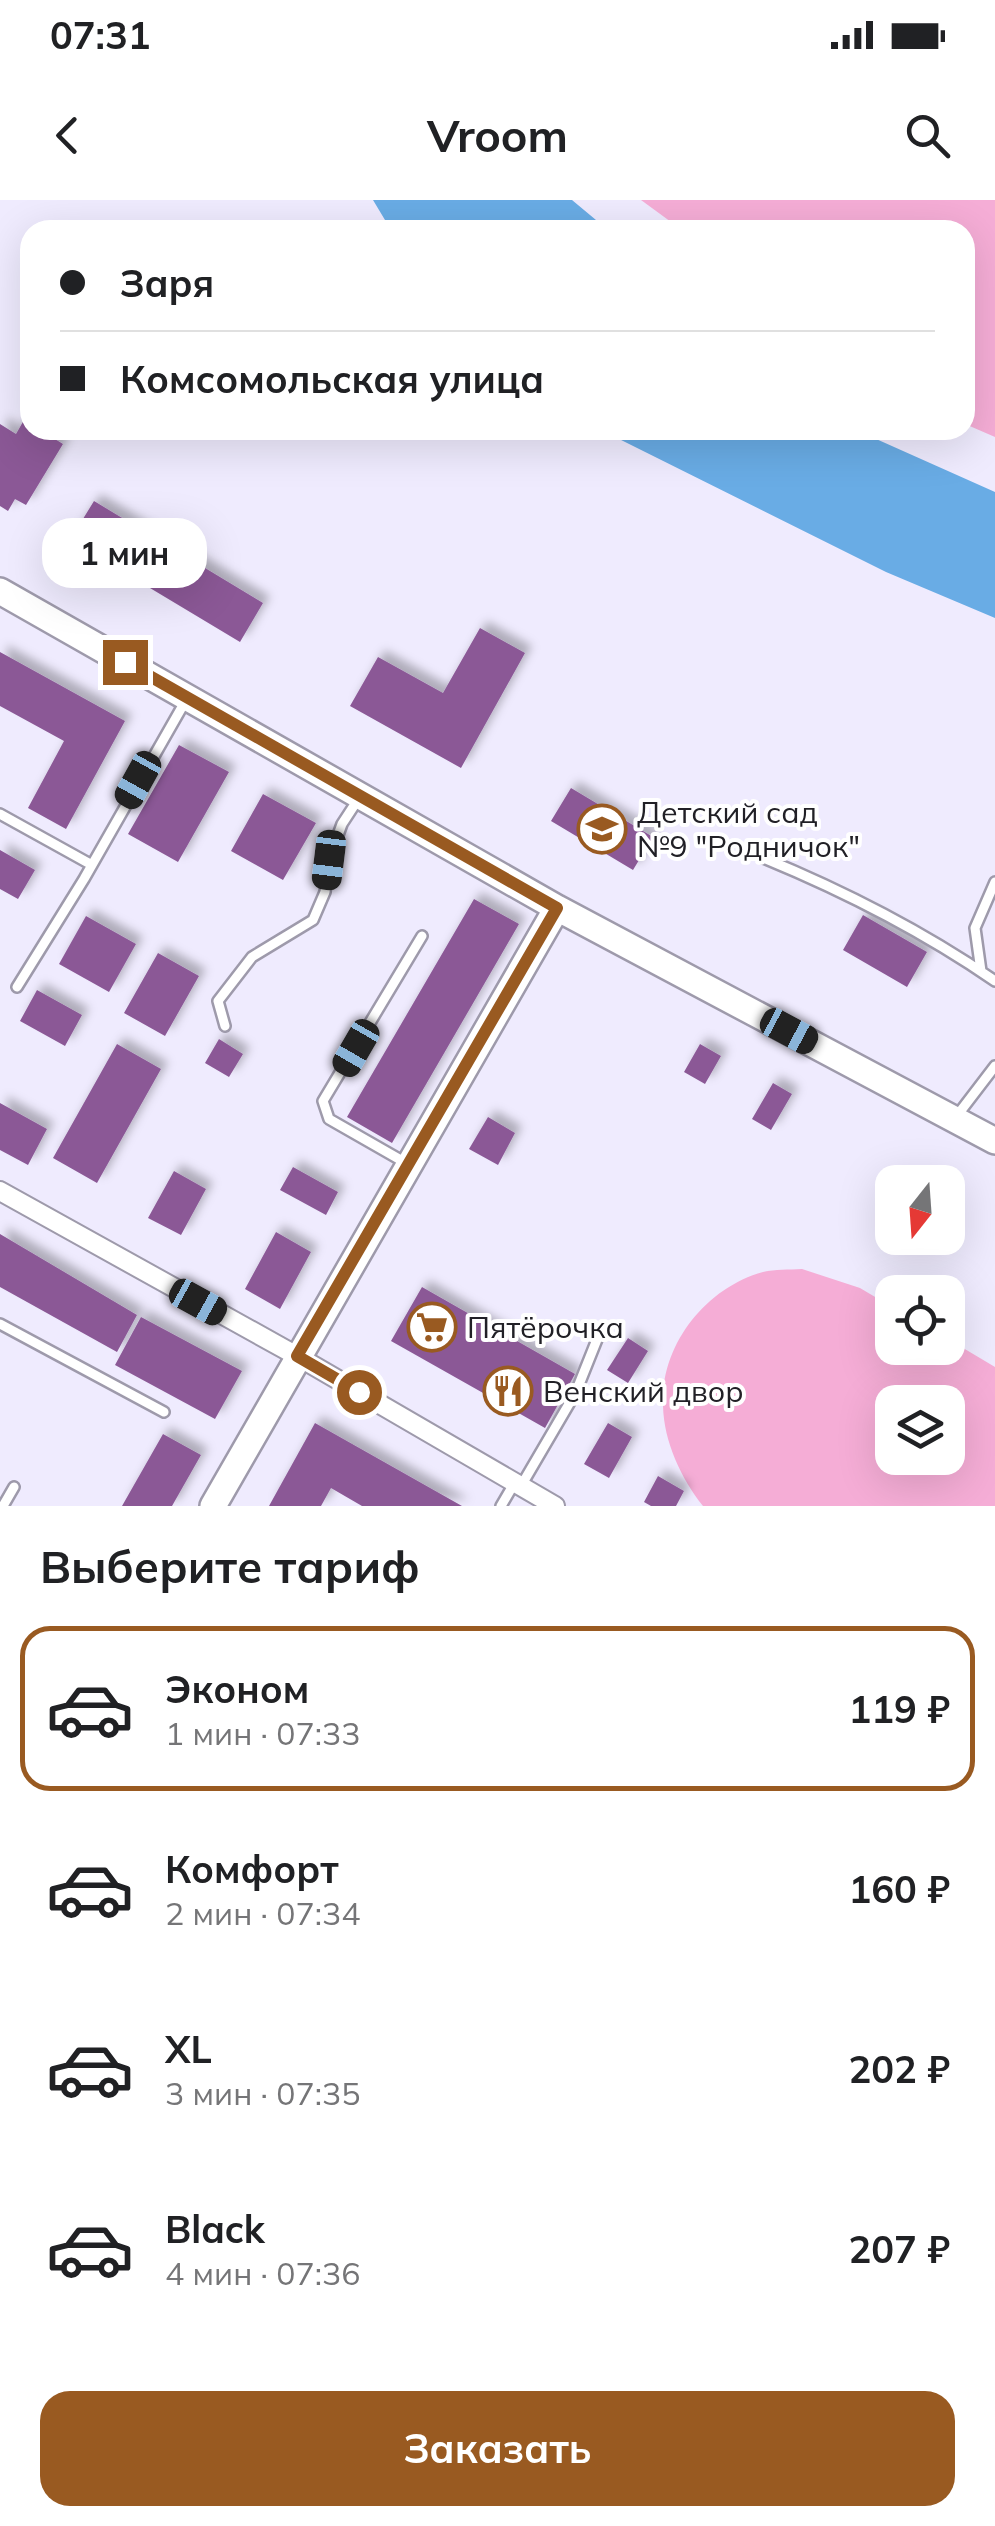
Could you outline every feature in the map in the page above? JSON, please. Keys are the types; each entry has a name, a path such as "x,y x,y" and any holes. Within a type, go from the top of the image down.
{"main road":[{"path":"0,591 557,908 995,1141"},
{"path":"213,1506 557,908"}],"street":[{"path":"0,1192 297,1356 555,1506"}],"lane":[{"path":"17,986 188,698"},
{"path":"225,1026 218,1001 252,957 313,920 325,892 329,860 342,824 360,796"},
{"path":"0,814 92,864"},
{"path":"761,857 844,891 926,936 995,981"},
{"path":"981,971 975,928 995,882"},
{"path":"408,1165 328,1118 323,1101 422,936"},
{"path":"955,1119 995,1066"},
{"path":"0,1324 164,1412"},
{"path":"502,1506 576,1392 598,1336"},
{"path":"3,1506 14,1487"}],"shaded area":[{"path":"641,200 995,200 995,437 975,428 975,220 668,220"},
{"path":"802,1269 875,1297 875,1365 965,1365 965,1349 995,1367 995,1506 703,1506 670,1446 663,1406 669,1362 690,1322 722,1291 742,1280 777,1270"}],"water":[{"path":"373,200 572,200 596,220 385,220"},
{"path":"621,440 878,440 995,492 995,618 886,572"}],"building":[{"path":"0,424 16,434 20,427 20,440 56,440 63,444 26,505 15,499 8,511 0,506"},
{"path":"94,501 263,603 240,642 70,540"},
{"path":"480,628 525,653 461,768 350,706 378,657 443,693"},
{"path":"0,652 125,721 66,829 28,808 64,741 0,706"},
{"path":"179,745 229,772 178,862 128,834"},
{"name":"Детский сад №9 \"Родничок\"","path":"571,788 653,837 633,870 551,821"},
{"path":"263,794 316,823 283,880 231,851"},
{"path":"0,850 35,870 18,899 0,889"},
{"path":"474,899 519,924 392,1143 347,1117"},
{"path":"863,915 927,952 907,987 843,950"},
{"path":"86,916 136,944 109,992 59,964"},
{"path":"158,953 199,976 165,1036 124,1013"},
{"path":"37,990 82,1015 65,1046 20,1021"},
{"path":"219,1039 243,1054 229,1077 205,1063"},
{"path":"117,1044 161,1069 97,1183 53,1158"},
{"path":"700,1044 721,1056 705,1084 684,1072"},
{"path":"773,1083 792,1094 771,1130 752,1119"},
{"path":"0,1103 47,1129 28,1165 0,1150"},
{"path":"488,1117 515,1133 498,1165 469,1149"},
{"path":"293,1167 338,1192 326,1215 280,1190"},
{"path":"174,1171 206,1189 181,1235 148,1218"},
{"path":"276,1232 311,1252 280,1309 245,1289"},
{"path":"0,1234 137,1315 117,1352 0,1287"},
{"path":"422,1287 575,1374 545,1428 391,1341"},
{"path":"141,1317 242,1371 215,1419 115,1365"},
{"path":"628,1338 648,1351 628,1383 607,1370"},
{"path":"315,1423 462,1506 362,1506 331,1488 321,1506 269,1506"},
{"path":"608,1423 632,1437 609,1478 584,1464"},
{"path":"163,1434 201,1455 172,1506 122,1506"},
{"path":"658,1476 684,1491 676,1506 651,1506 644,1502"}],"place":[{"name":"Детский сад №9 \"Родничок\"","path":"602,829"},
{"name":"Пятёрочка","path":"432,1327"},
{"name":"Венский двор","path":"508,1391"}],"route":[{"path":"125,662 557,908 297,1356 359,1392"}]}
